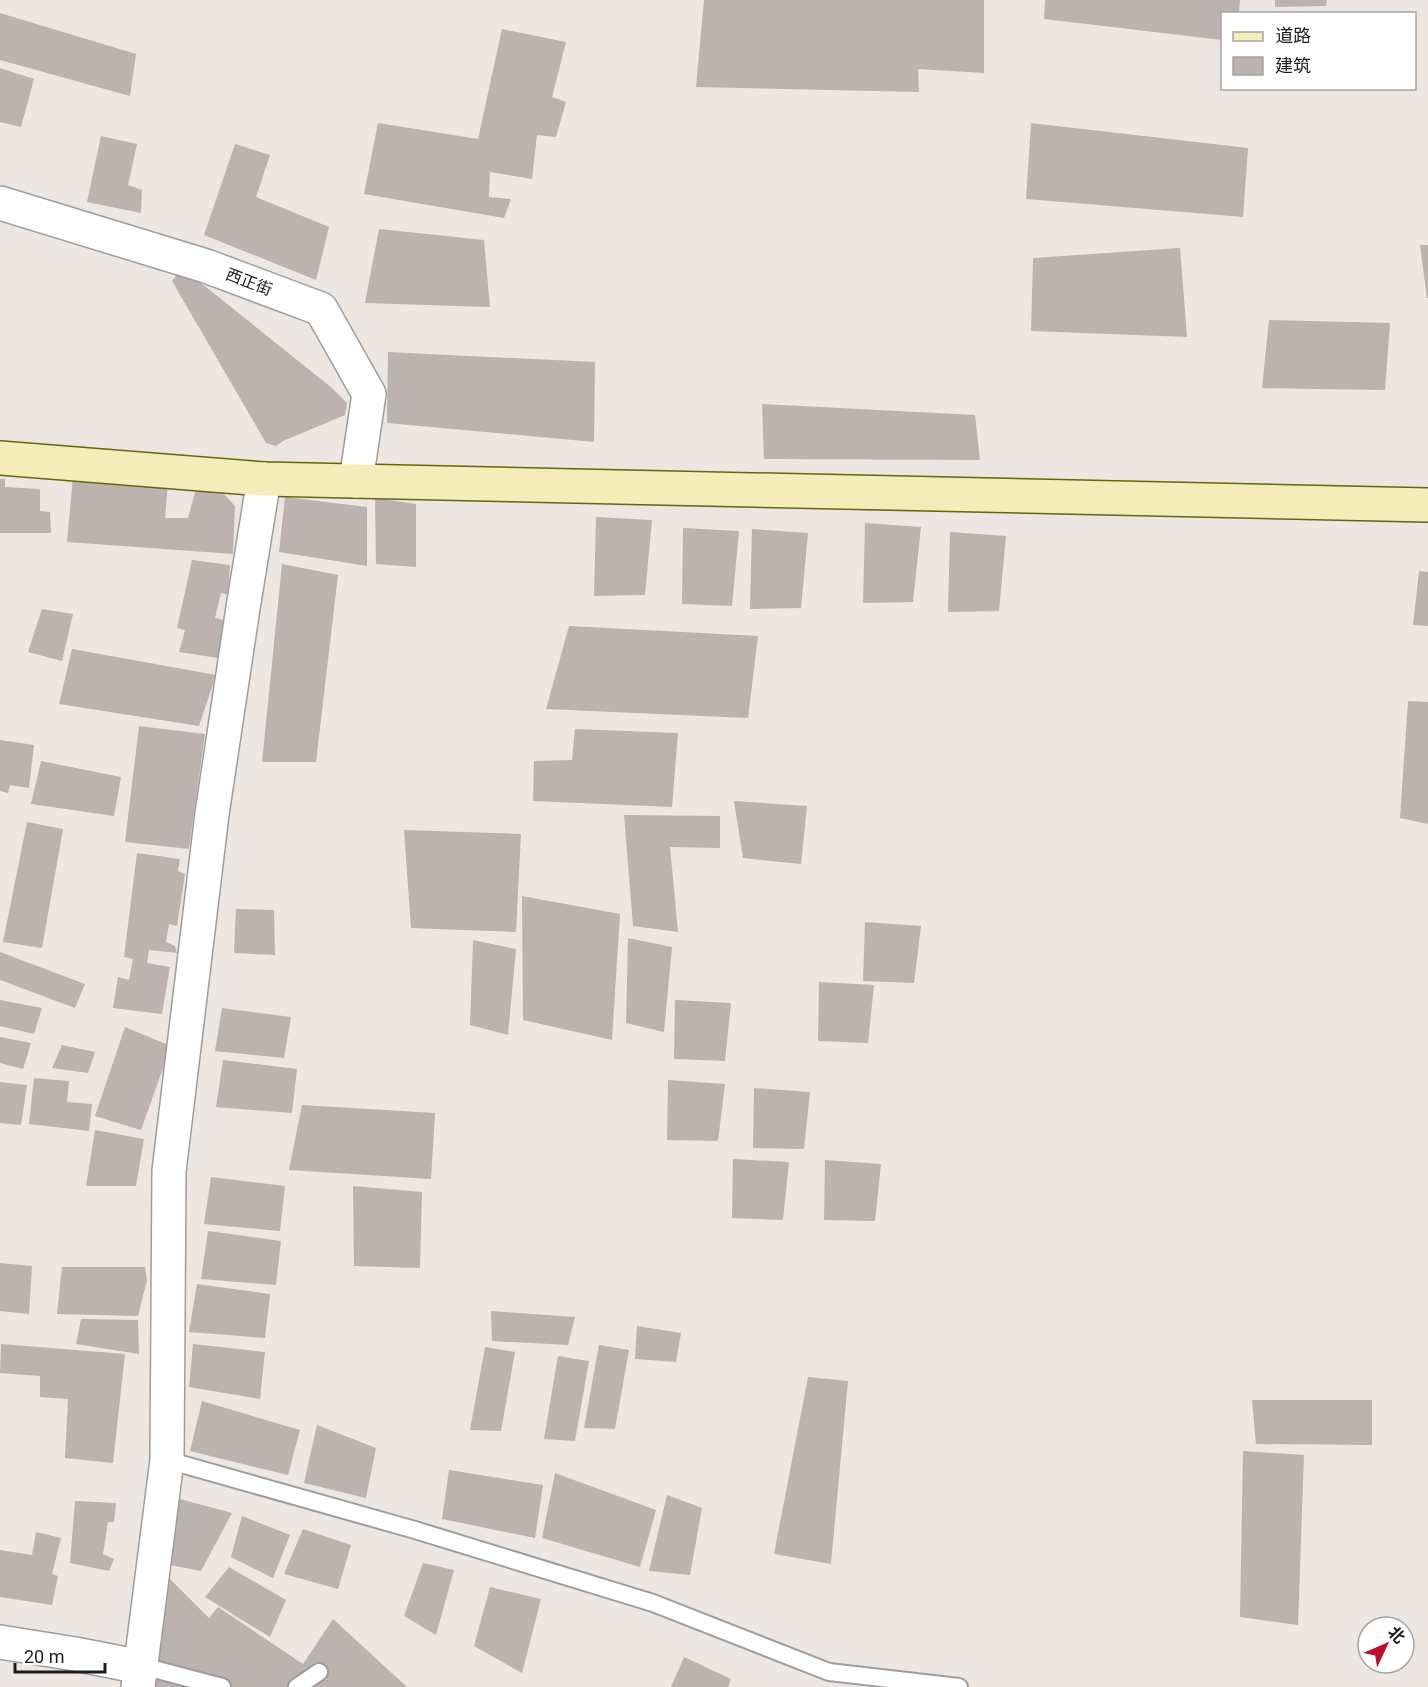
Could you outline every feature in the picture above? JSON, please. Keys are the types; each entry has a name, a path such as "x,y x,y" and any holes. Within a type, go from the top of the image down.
{"main road":[{"path":"0,458 264,479 1428,505"}],"street":[{"name":"西正街","path":"0,203 206,266 321,309 369,394 356,481"},
{"path":"0,1642 75,1654 139,1677 167,1460 169,1171 212,814 264,479"}],"lane":[{"path":"167,1460 415,1530 653,1603 829,1672 959,1687"},
{"path":"139,1677 150,1668 222,1687"},
{"path":"297,1687 319,1672"}],"building":[{"path":"704,0 984,0 984,73 918,69 919,92 696,87"},
{"path":"1045,0 1240,0 1239,12 1221,12 1221,40 1044,19"},
{"path":"1275,0 1327,0 1326,6 1275,7"},
{"path":"0,13 136,54 130,96 0,60"},
{"path":"502,29 566,42 552,97 566,102 556,137 537,135 532,179 490,172 489,197 511,199 504,218 364,194 378,123 478,139"},
{"path":"0,68 34,79 21,127 0,122"},
{"path":"1031,123 1248,148 1243,217 1026,199"},
{"path":"101,136 137,144 128,185 142,190 141,213 87,202"},
{"path":"235,144 270,155 256,197 329,227 316,280 204,235"},
{"path":"379,229 484,240 490,307 365,303"},
{"path":"1420,245 1428,245 1428,298 1427,298"},
{"path":"1180,248 1187,337 1031,331 1033,258"},
{"path":"178,273 187,274 201,283 332,388 347,403 345,415 276,446 266,443 172,281"},
{"path":"1269,320 1390,323 1385,390 1262,388"},
{"path":"388,352 595,362 594,442 387,423"},
{"path":"762,404 975,415 980,460 764,459"},
{"path":"73,477 168,483 165,518 188,518 196,489 220,490 235,506 233,554 67,542"},
{"path":"0,479 5,479 5,487 40,489 40,511 50,512 51,533 0,533"},
{"path":"285,497 367,507 367,566 279,552"},
{"path":"375,498 416,504 416,567 376,564"},
{"path":"596,517 652,520 645,595 594,596"},
{"path":"865,523 921,527 913,602 863,603"},
{"path":"683,528 739,531 732,606 682,604"},
{"path":"752,529 808,533 801,608 750,609"},
{"path":"950,532 1006,536 999,611 948,612"},
{"path":"192,560 230,565 228,595 221,593 215,618 224,620 218,658 179,652 185,630 177,628"},
{"path":"282,564 338,575 316,762 262,762"},
{"path":"1419,571 1428,572 1428,626 1413,625"},
{"path":"42,609 73,614 62,661 28,652"},
{"path":"569,626 758,636 748,718 546,709"},
{"path":"72,649 216,675 199,726 59,704"},
{"path":"1408,701 1428,702 1428,824 1400,818"},
{"path":"139,726 205,734 189,849 125,842"},
{"path":"575,729 678,733 672,807 533,801 534,761 572,760"},
{"path":"0,740 34,745 29,788 10,785 8,793 0,791"},
{"path":"41,761 121,777 114,816 31,804"},
{"path":"734,801 807,806 801,864 743,858"},
{"path":"624,815 720,816 720,848 670,847 678,932 633,926"},
{"path":"27,822 63,829 42,948 3,942"},
{"path":"404,830 521,834 516,932 411,928"},
{"path":"137,853 180,859 178,871 185,874 177,926 169,924 166,942 175,946 177,953 149,950 147,963 170,967 162,1014 113,1008 118,977 129,980 133,959 124,957"},
{"path":"522,896 620,914 612,1040 523,1020"},
{"path":"236,909 274,910 275,955 234,953"},
{"path":"865,922 921,926 914,983 863,981"},
{"path":"628,938 672,947 664,1032 626,1023"},
{"path":"473,940 516,949 508,1035 470,1025"},
{"path":"0,952 85,984 75,1008 0,980"},
{"path":"819,982 874,985 868,1043 818,1041"},
{"path":"0,1000 42,1008 34,1034 0,1026"},
{"path":"675,1000 731,1003 725,1061 674,1059"},
{"path":"222,1008 291,1017 284,1058 215,1051"},
{"path":"125,1027 171,1046 141,1130 95,1116"},
{"path":"0,1037 31,1043 23,1069 0,1063"},
{"path":"62,1045 95,1052 88,1073 52,1068"},
{"path":"223,1060 297,1069 292,1113 216,1107"},
{"path":"34,1078 69,1081 67,1102 92,1104 89,1131 29,1124"},
{"path":"668,1080 725,1084 718,1141 667,1140"},
{"path":"0,1082 27,1085 21,1125 0,1123"},
{"path":"754,1088 810,1092 804,1149 753,1148"},
{"path":"302,1105 435,1113 431,1179 289,1170"},
{"path":"95,1130 144,1139 136,1186 86,1186"},
{"path":"733,1159 789,1162 783,1220 732,1218"},
{"path":"825,1160 881,1164 875,1221 824,1220"},
{"path":"211,1177 285,1186 280,1231 204,1224"},
{"path":"353,1186 422,1192 420,1268 354,1266"},
{"path":"208,1231 281,1241 276,1285 201,1279"},
{"path":"0,1263 32,1266 29,1314 0,1311"},
{"path":"62,1267 145,1267 147,1280 138,1316 57,1314"},
{"path":"197,1284 270,1294 265,1338 189,1332"},
{"path":"491,1311 575,1317 568,1345 492,1341"},
{"path":"81,1319 138,1320 139,1354 76,1344"},
{"path":"637,1326 681,1333 676,1362 635,1359"},
{"path":"1,1344 125,1354 113,1463 65,1458 68,1399 40,1397 40,1376 0,1373"},
{"path":"193,1344 265,1352 260,1399 189,1387"},
{"path":"599,1345 629,1350 615,1429 584,1428"},
{"path":"485,1347 515,1352 501,1431 470,1430"},
{"path":"558,1356 589,1361 575,1441 544,1439"},
{"path":"808,1377 848,1381 831,1564 774,1554"},
{"path":"1252,1400 1372,1400 1372,1445 1256,1444"},
{"path":"202,1401 300,1430 288,1475 190,1451"},
{"path":"317,1425 376,1448 366,1498 304,1483"},
{"path":"1243,1451 1304,1455 1298,1625 1240,1617"},
{"path":"449,1470 543,1485 535,1538 442,1519"},
{"path":"555,1473 656,1510 640,1567 542,1538"},
{"path":"667,1495 702,1508 690,1575 649,1571"},
{"path":"169,1496 232,1513 201,1571 159,1563"},
{"path":"75,1501 116,1503 114,1522 108,1522 103,1554 114,1559 109,1571 70,1563"},
{"path":"242,1516 290,1535 273,1578 231,1557"},
{"path":"303,1529 351,1545 338,1589 284,1574"},
{"path":"36,1532 61,1538 52,1574 58,1576 52,1605 0,1597 0,1550 32,1555"},
{"path":"423,1563 454,1570 436,1635 404,1616"},
{"path":"229,1567 286,1600 270,1637 205,1597"},
{"path":"167,1576 209,1618 218,1607 303,1664 333,1619 407,1687 147,1687"},
{"path":"490,1587 541,1599 522,1673 474,1646"},
{"path":"684,1657 731,1679 728,1687 671,1687"}]}
